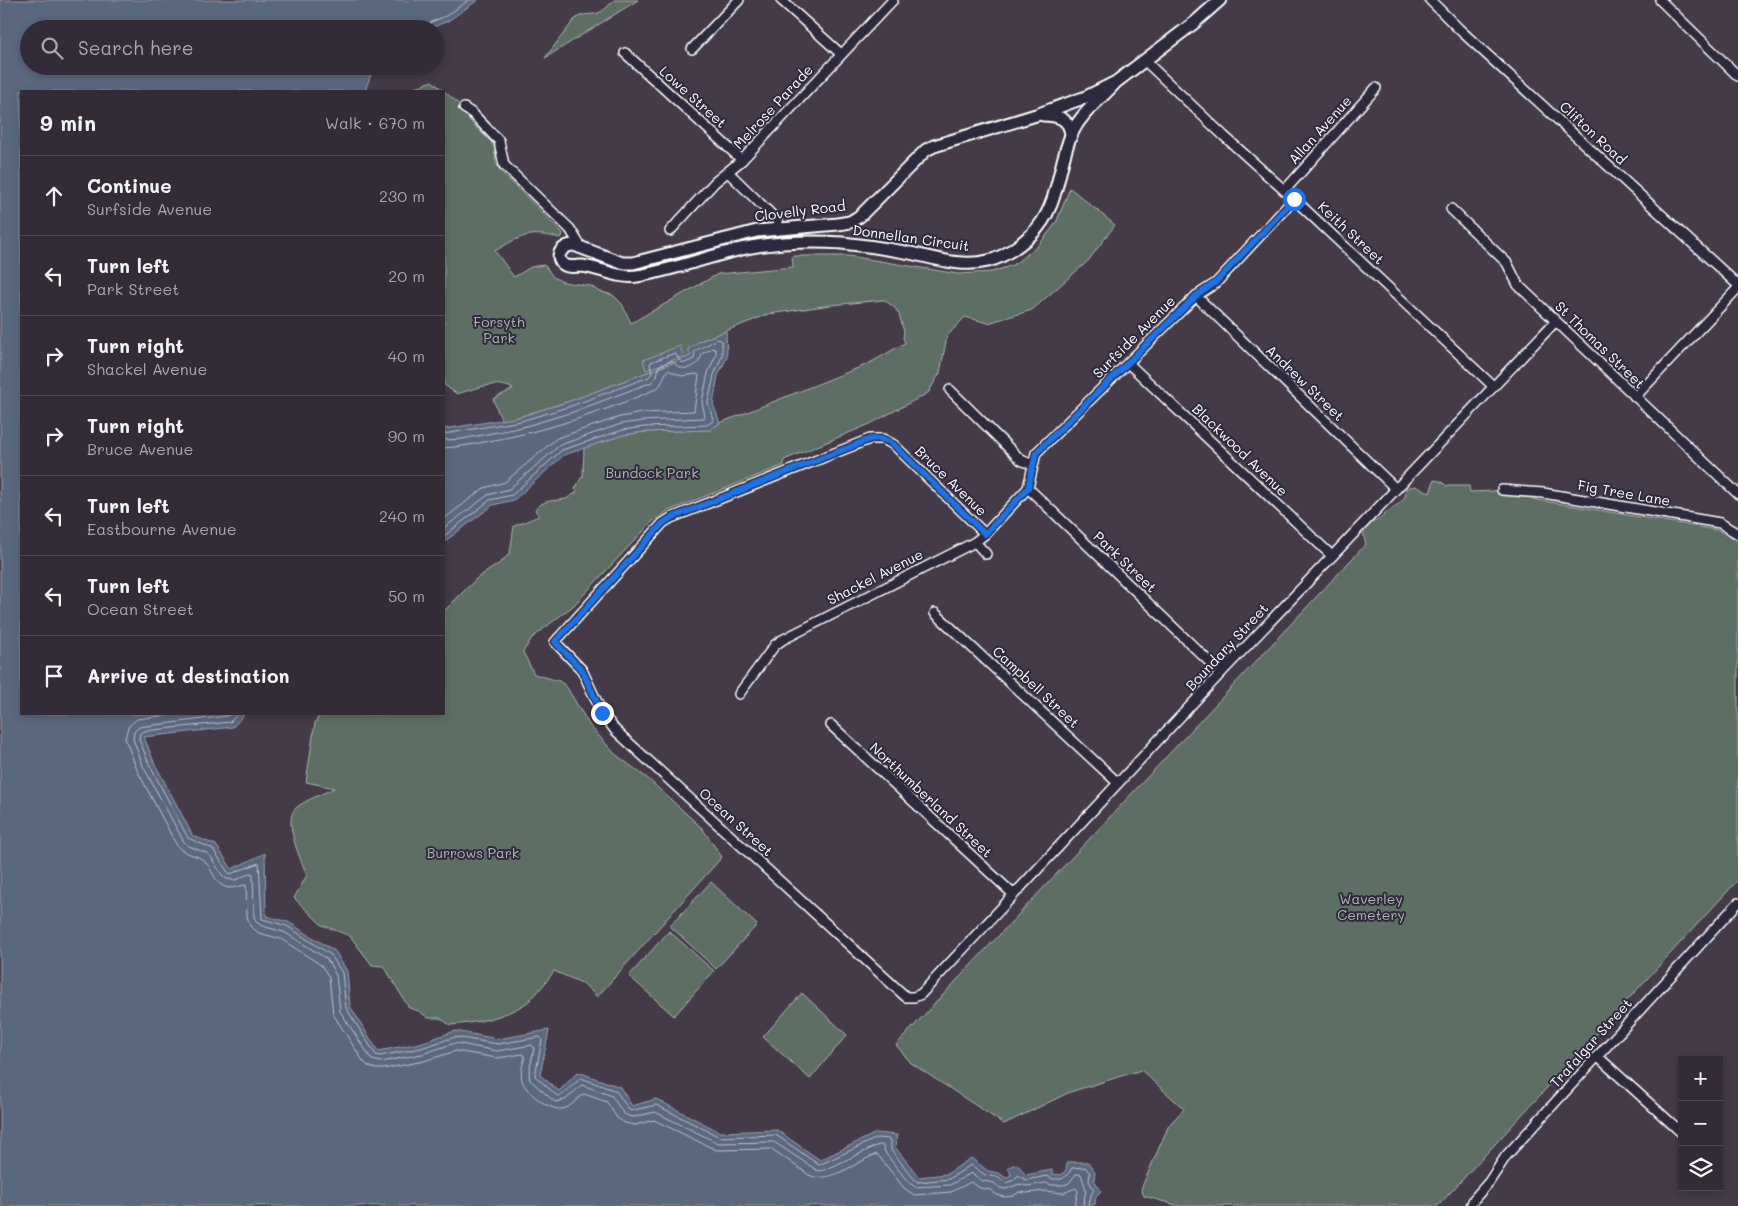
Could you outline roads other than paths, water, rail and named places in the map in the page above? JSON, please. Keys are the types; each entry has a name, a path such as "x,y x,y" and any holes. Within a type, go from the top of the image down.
{"street":[{"path":"692,49 739,0"},
{"path":"782,0 841,54"},
{"name":"Melrose Parade","path":"670,231 715,182 742,160 893,0"},
{"name":"Clovelly Road","path":"581,247 622,262 633,263 758,231 850,222 860,216 926,150 1036,115 1086,97 1116,82 1194,23 1220,0"},
{"name":"Clifton Road","path":"1430,0 1459,29 1738,286"},
{"path":"1660,0 1738,76"},
{"name":"Lowe Street","path":"625,54 742,160"},
{"name":"Keith Street","path":"1144,60 1493,386"},
{"name":"Donnellan Circuit","path":"779,244 840,243 876,247 968,263 980,263 996,259 1016,248 1033,234 1045,218 1055,195 1071,135 1084,114 1116,82"},
{"name":"Allan Avenue","path":"1285,190 1376,88"},
{"path":"464,108 472,113 499,141 504,165 570,229 581,247"},
{"path":"1036,115 1052,115 1062,118 1070,126 1071,135"},
{"path":"581,247 568,245 563,247 560,252 563,264 634,277 750,248 779,244 777,220 728,172"},
{"name":"Surfside Avenue","path":"1033,465 1036,453 1196,296 1216,282 1294,199"},
{"name":"St Thomas Street","path":"1451,209 1507,263 1518,285 1555,322 1738,494"},
{"path":"1635,397 1738,286"},
{"name":"Andrew Street","path":"1196,296 1396,489"},
{"name":"Boundary Street","path":"921,994 1221,673 1555,322"},
{"name":"Blackwood Avenue","path":"1128,363 1332,556"},
{"path":"950,390 1021,460 1033,465 1028,488"},
{"name":"Bruce Avenue","path":"555,642 663,523 688,511 870,439 883,439 894,445 985,534"},
{"name":"Shackel Avenue","path":"739,694 775,645 782,640 975,542 985,534 1028,488"},
{"name":"Park Street","path":"1028,488 1221,673"},
{"name":"Fig Tree Lane","path":"1502,490 1543,493 1720,523 1738,534"},
{"path":"975,542 986,554"},
{"name":"Campbell Street","path":"935,612 1118,783"},
{"name":"Ocean Street","path":"555,642 582,670 602,713 616,730 856,950 897,990 906,997 914,997 921,994"},
{"name":"Northumberland Street","path":"830,725 1013,894"},
{"name":"Trafalgar Street","path":"1471,1206 1474,1199 1489,1182 1506,1156 1738,903"},
{"path":"1598,1056 1678,1129"}],"water":[{"path":"0,0 478,0 445,22 445,20 20,20 20,75 371,75 365,90 20,90 20,715 244,715 233,727 144,737 154,762 193,836 216,845 232,869 265,853 266,916 288,922 335,951 347,971 350,1006 378,1051 420,1043 455,1031 498,1039 549,1030 540,1075 559,1091 578,1072 620,1087 632,1106 656,1099 720,1132 777,1130 820,1160 876,1133 897,1135 895,1147 919,1177 947,1174 971,1158 988,1171 999,1173 1006,1178 1011,1175 1008,1167 1017,1164 1026,1175 1052,1170 1053,1174 1061,1175 1066,1170 1067,1162 1088,1162 1095,1172 1094,1180 1101,1191 1096,1196 1095,1204 1090,1206 0,1206"},
{"path":"726,331 727,357 718,376 713,404 720,423 710,430 644,432 623,435 564,455 514,500 493,505 445,541 445,429 519,417 570,401 691,356 688,349 700,341"},
{"path":"680,346 683,356 646,370 643,360"}],"park label":[{"name":"Forsyth Park","path":"499,330"},
{"name":"Bundock Park","path":"652,473"},
{"name":"Burrows Park","path":"473,853"},
{"name":"Waverley Cemetery","path":"1371,908"}]}
